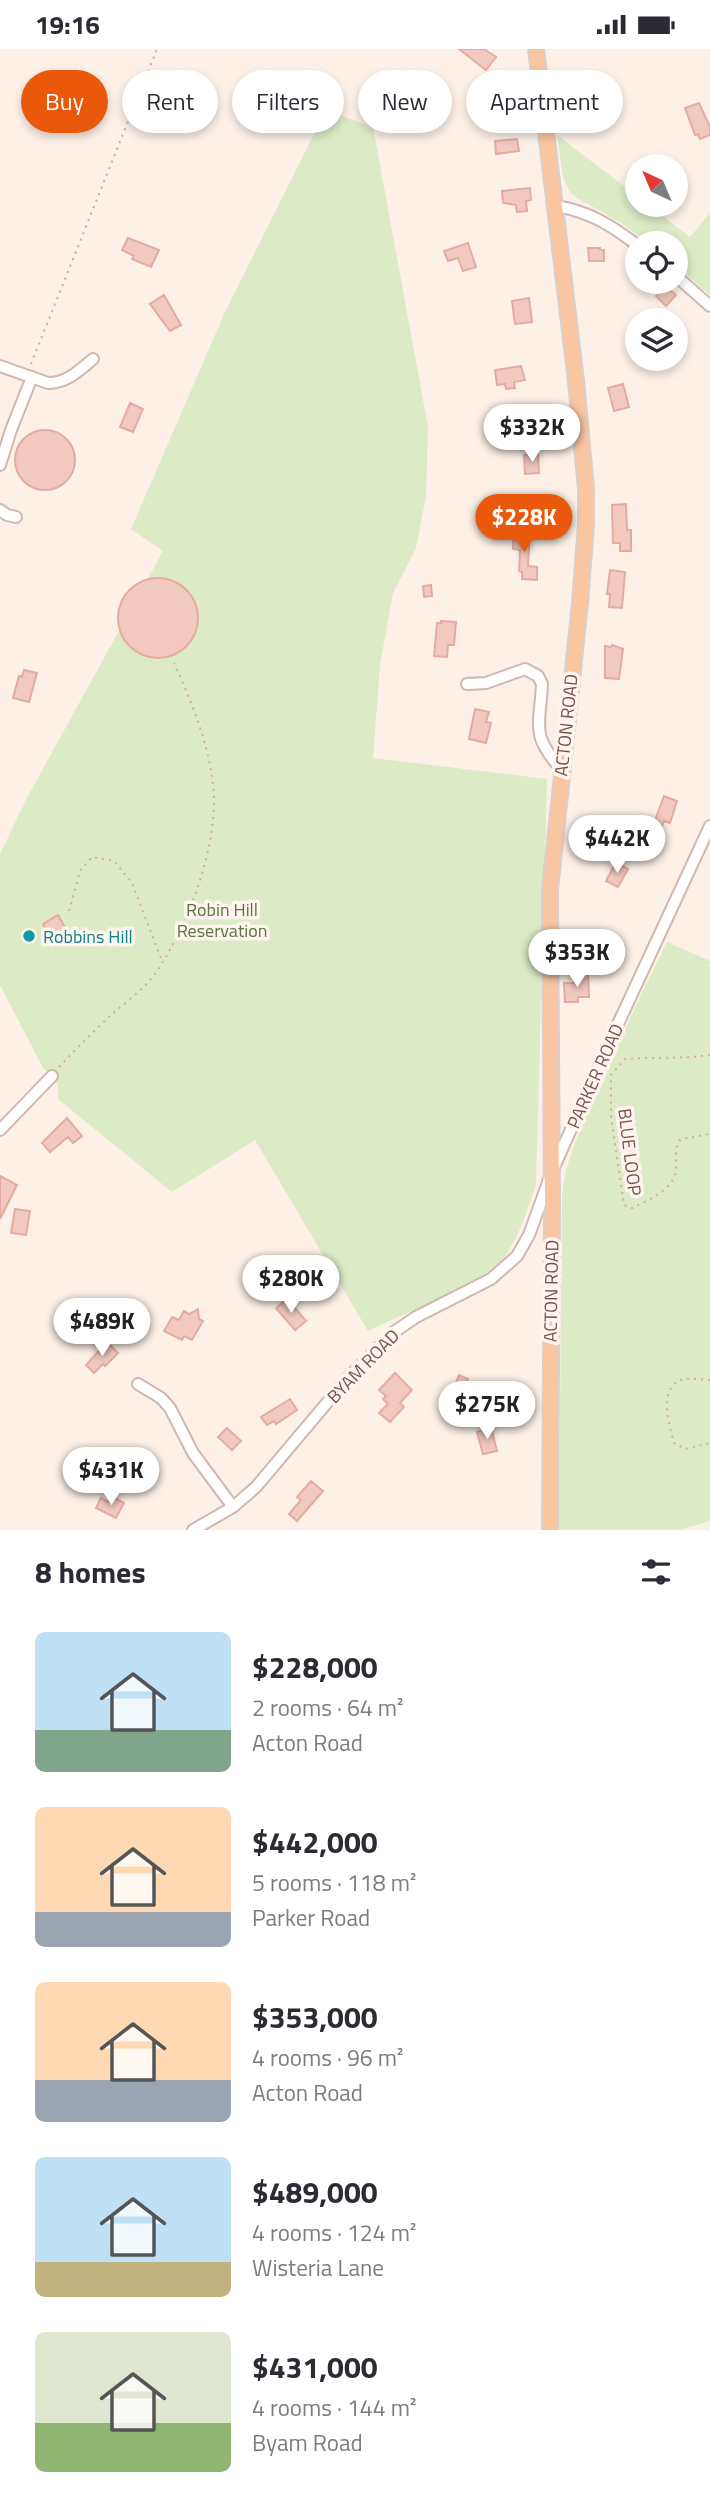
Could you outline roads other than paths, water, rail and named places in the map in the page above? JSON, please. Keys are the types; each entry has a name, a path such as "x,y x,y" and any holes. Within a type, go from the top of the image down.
{"main road":[{"name":"ACTON ROAD","path":"536,49 576,381 586,512 580,603 550,890 550,1530"}],"street":[{"path":"556,206 588,213 625,235"},
{"path":"688,287 710,306"},
{"path":"0,366 48,383 63,381 93,359"},
{"path":"0,465 29,375"},
{"path":"0,510 16,517"},
{"path":"467,684 486,683 525,670 538,676 542,684 538,714 539,734 546,751 561,769"},
{"name":"PARKER ROAD","path":"551,1174 710,826"},
{"path":"0,1130 52,1076"},
{"name":"BYAM ROAD","path":"193,1530 233,1507 263,1480 347,1380 388,1337 416,1317 491,1279 509,1265 529,1235 551,1174"},
{"path":"138,1384 161,1398 170,1408 193,1453 233,1507"}],"place":[{"name":"Robbins Hill","path":"29,936"}],"park label":[{"name":"Robin Hill Reservation","path":"222,920"}]}
